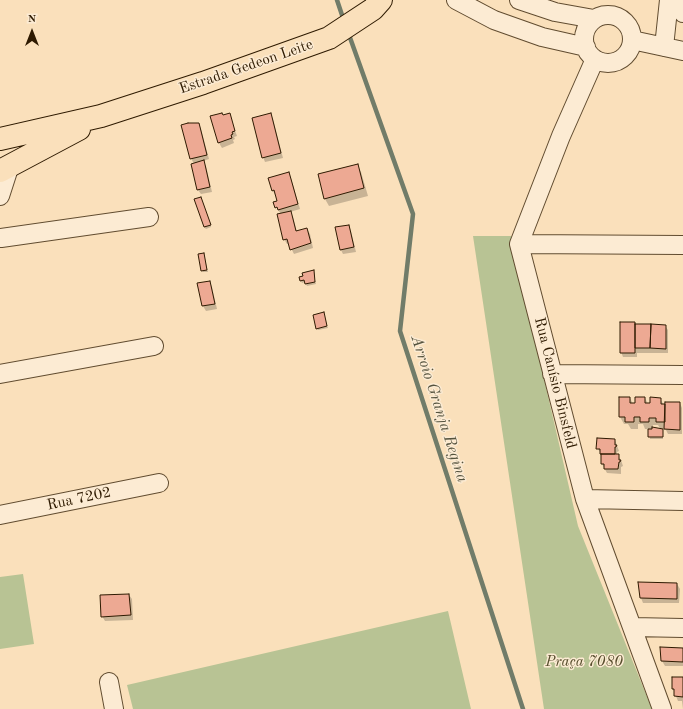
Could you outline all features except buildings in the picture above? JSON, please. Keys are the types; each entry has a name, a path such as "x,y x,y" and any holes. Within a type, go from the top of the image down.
{"main road":[{"name":"Estrada Gedeon Leite","path":"4,138 101,116 203,83 329,38 373,9 381,0"},
{"name":"Estrada Gedeon Leite","path":"5,168 39,151 101,116"},
{"path":"4,138 13,145 13,154 5,168"}],"street":[{"path":"456,0 501,23 590,53 602,62 616,62 627,54 632,40 632,33 628,25 616,16 601,16 594,19 588,25 584,40 590,53 561,136 519,244 683,245"},
{"path":"519,0 555,12 594,19"},
{"path":"664,47 669,0"},
{"path":"680,0 683,13"},
{"path":"632,40 683,51"},
{"path":"0,196 5,168"},
{"path":"0,236 149,217"},
{"name":"Rua Canísio Binsfeld","path":"519,244 585,499 662,709"},
{"path":"0,374 154,346"},
{"path":"552,374 683,375"},
{"name":"Rua 7202","path":"0,515 158,483"},
{"path":"585,499 683,501"},
{"path":"632,627 683,628"},
{"path":"109,682 114,709"}],"green space":[{"name":"Praça 7080","path":"473,236 511,236 578,526 652,709 544,709"},
{"path":"23,574 34,644 0,649 0,577"},
{"path":"448,611 471,709 133,709 127,685"}],"waterway":[{"name":"Arroio Granja Regina","path":"337,0 344,21"},
{"name":"Arroio Granja Regina","path":"348,32 413,214 400,331 523,709"}]}
